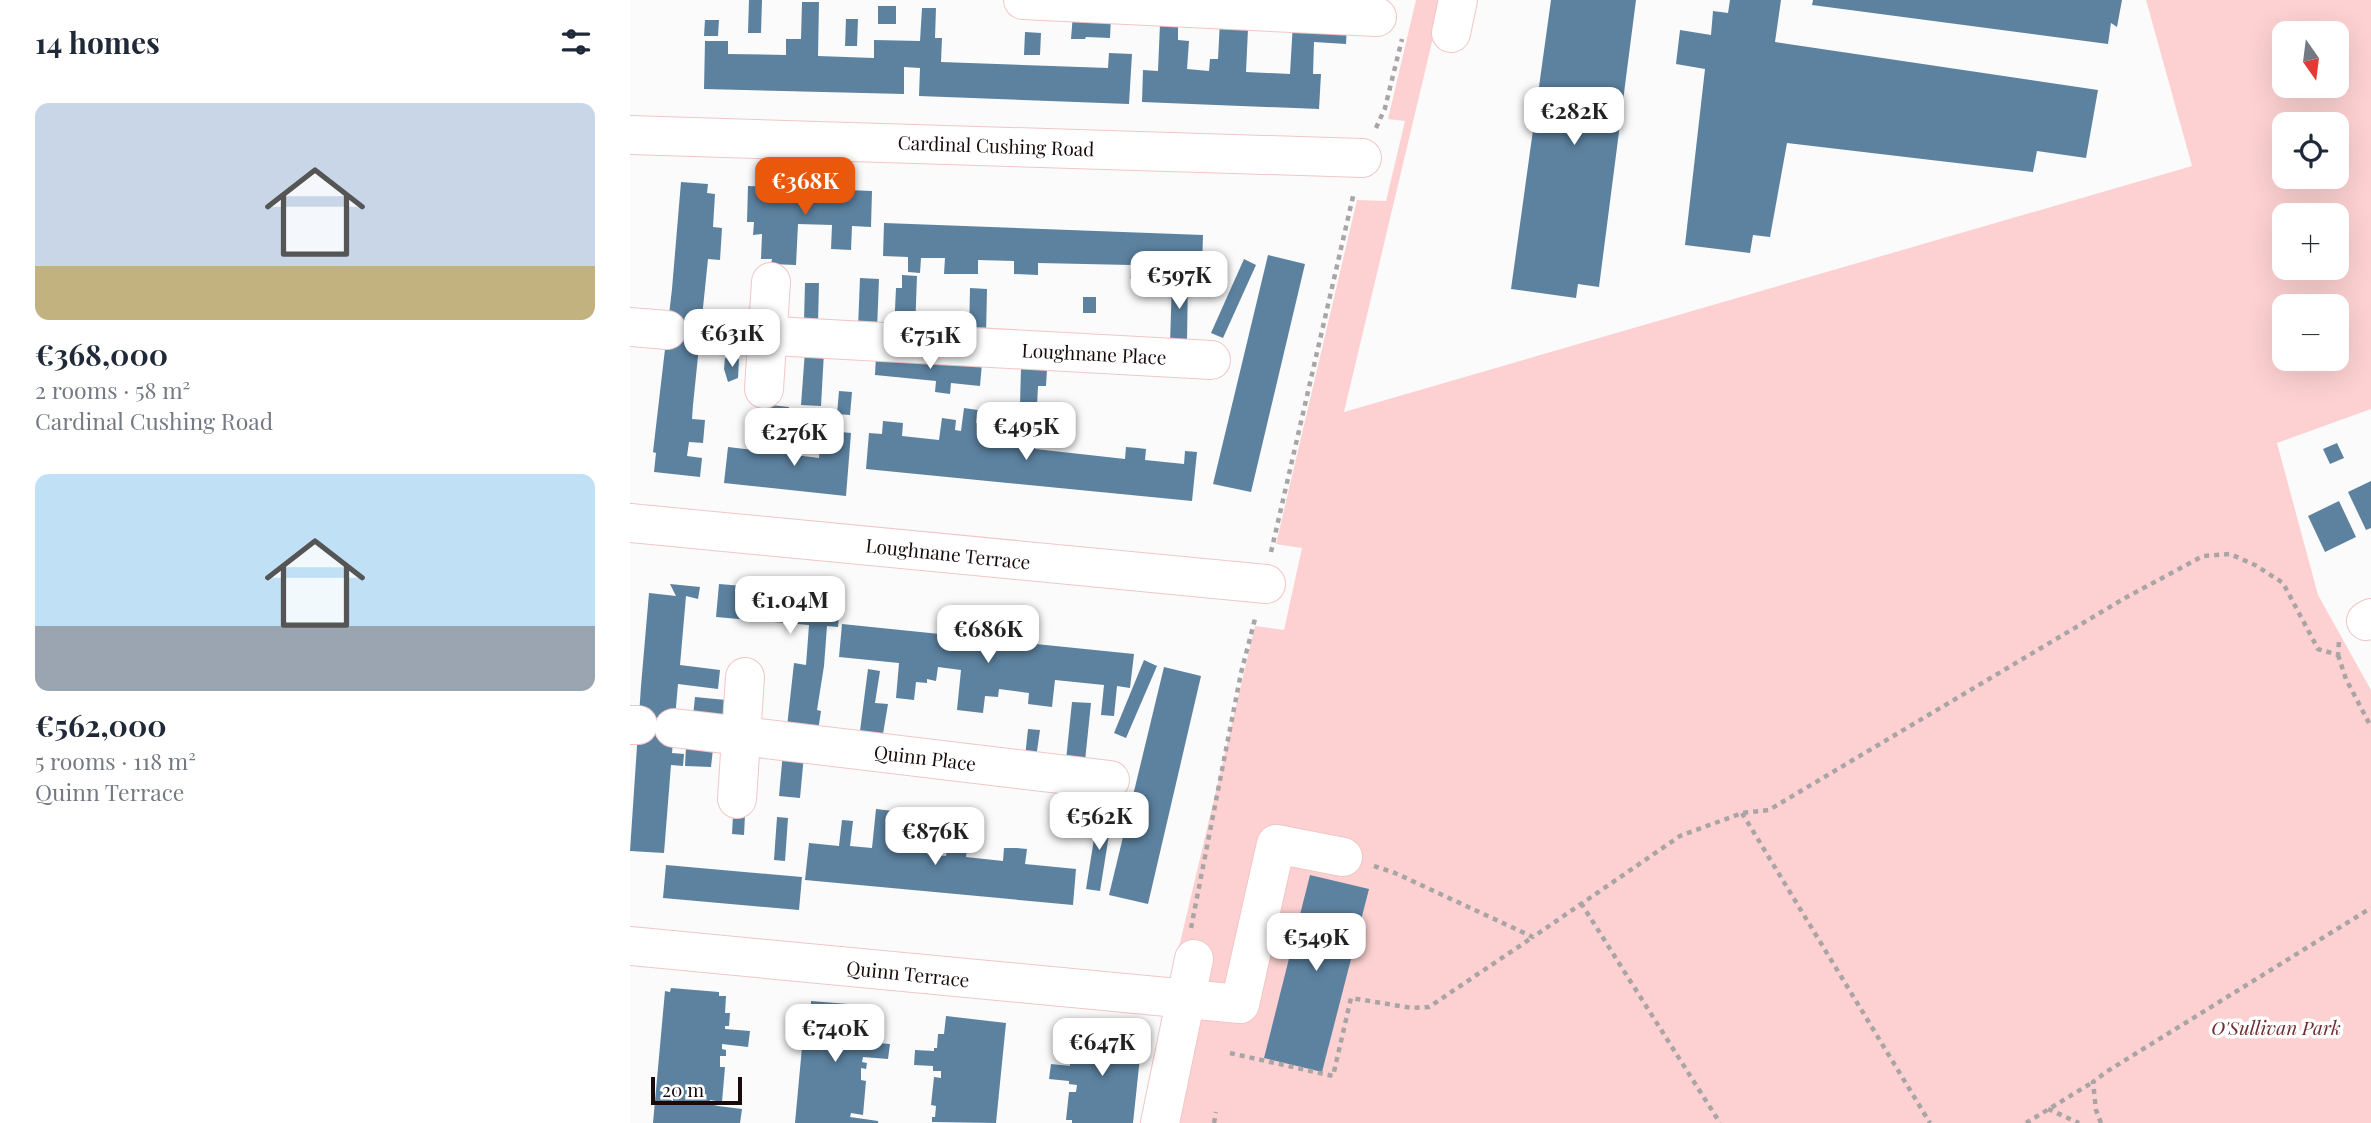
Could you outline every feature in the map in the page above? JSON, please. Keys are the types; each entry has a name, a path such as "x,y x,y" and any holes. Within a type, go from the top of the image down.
{"street":[{"path":"1023,0 1390,26"},
{"name":"Cardinal Cushing Road","path":"630,135 1362,158"},
{"path":"764,389 772,282"},
{"name":"Loughnane Place","path":"630,327 768,337 1211,360"},
{"name":"Loughnane Terrace","path":"630,523 1266,584"},
{"path":"737,799 745,677"},
{"name":"Quinn Place","path":"647,726 1110,780"},
{"name":"Quinn Terrace","path":"630,946 1240,1004 1276,844 1343,857"},
{"path":"1160,1123 1194,959"}],"path":[{"path":"1194,959 1188,940 1251,628 1266,584 1274,536 1362,158 1385,108 1390,26"},
{"path":"1230,1053 1333,1076 1351,998 1412,1008 1429,1007 1680,836 1742,813 1769,810 2125,598 2203,556 2230,554 2255,565 2283,583 2318,649 2338,654"},
{"path":"2369,619 2351,626 2338,641 2338,654 2346,680 2371,727"},
{"path":"1742,813 1930,1123"},
{"path":"1343,857 1395,873 1533,937"},
{"path":"1581,903 1720,1123"},
{"path":"2026,1123 2371,908"},
{"path":"2093,1083 2096,1110 2101,1123"},
{"path":"2048,1109 2079,1123"},
{"path":"1214,1123 1216,1112"}],"green space":[{"name":"O'Sullivan Park","path":"1416,0 1442,0 1344,412 2192,166 2146,0 2371,0 2371,409 2277,443 2318,595 2371,690 2371,1123 1175,1123 1208,949 1179,947 1255,626 1284,630 1302,548 1276,544 1357,200 1386,201 1405,121 1388,119"}],"building":[{"path":"749,0 762,0 761,33 748,33"},
{"path":"1551,0 1636,0 1599,287 1578,284 1576,298 1511,289"},
{"path":"1730,0 1781,0 1775,42 2098,90 2086,158 2037,151 2033,172 1787,143 1770,237 1753,235 1750,253 1685,245 1705,69 1676,64 1680,30 1711,35 1713,11 1728,13"},
{"path":"1813,0 2122,0 2117,27 2111,23 2108,44 1812,5"},
{"path":"802,2 819,2 818,56 874,58 874,40 920,41 922,8 936,8 935,38 942,38 941,62 1108,68 1109,53 1132,54 1129,104 919,96 920,68 904,67 904,94 704,89 705,41 728,41 728,54 786,55 786,39 801,39"},
{"path":"878,6 896,6 896,24 878,24"},
{"path":"1073,14 1111,16 1110,38 1071,39"},
{"path":"846,19 858,19 857,46 845,46"},
{"path":"705,20 719,20 718,36 704,36"},
{"path":"1220,20 1248,29 1246,72 1290,74 1293,22 1347,24 1346,44 1314,42 1313,74 1321,74 1319,109 1142,102 1143,70 1158,71 1160,24 1178,25 1178,40 1189,41 1187,69 1209,71 1210,59 1218,59"},
{"path":"1025,32 1041,33 1040,55 1024,55"},
{"path":"681,182 708,184 707,193 715,194 713,227 722,228 720,260 708,259 693,405 692,419 705,420 703,443 689,442 687,456 702,458 700,477 654,472 656,453 653,452"},
{"path":"748,186 872,191 871,227 852,226 851,250 831,249 832,225 798,224 796,265 771,264 772,259 761,259 762,234 753,235 754,222 747,222"},
{"path":"884,223 1203,235 1202,269 1154,267 1153,280 1130,279 1131,265 1038,263 1038,275 1014,274 1014,261 978,260 978,274 944,274 945,258 921,258 920,273 908,272 908,257 883,256"},
{"path":"1268,255 1305,264 1251,492 1213,484"},
{"path":"1244,259 1256,265 1223,338 1211,333"},
{"path":"902,275 917,276 915,331 894,330 896,288 902,288"},
{"path":"860,278 879,279 877,329 858,328"},
{"path":"1172,279 1188,279 1187,340 1170,345"},
{"path":"805,283 819,283 818,322 804,321"},
{"path":"970,288 987,289 986,336 969,335"},
{"path":"1083,297 1096,297 1096,313 1083,313"},
{"path":"805,351 824,352 821,406 801,405"},
{"path":"876,355 982,363 980,386 951,383 950,394 935,392 936,381 875,375"},
{"path":"725,358 739,359 738,378 728,382 724,369"},
{"path":"1021,368 1047,369 1046,386 1038,386 1037,406 1020,405"},
{"path":"839,391 852,392 850,415 837,414"},
{"path":"771,405 789,407 786,440 769,439"},
{"path":"964,408 978,410 976,423 984,424 982,444 997,446 999,427 1020,428 1019,436 1036,438 1035,449 1125,459 1126,447 1138,448 1146,449 1145,460 1184,464 1185,451 1197,452 1192,501 866,469 869,433 882,434 883,421 903,423 902,436 939,440 942,418 956,420 955,430 961,431"},
{"path":"821,430 851,433 846,496 724,483 728,447 819,458"},
{"path":"2337,443 2344,458 2330,464 2323,449"},
{"path":"2371,481 2371,528 2366,530 2348,492"},
{"path":"2339,501 2356,537 2325,552 2308,516"},
{"path":"670,584 700,587 698,599 686,596 680,665 720,670 718,689 678,684 672,753 684,754 683,766 671,765 664,853 630,851 649,593 676,596"},
{"path":"719,584 841,594 838,627 827,626 817,710 821,711 818,731 787,727 794,663 806,665 809,625 716,617"},
{"path":"842,624 1134,654 1130,688 1117,686 1114,716 1101,715 1104,685 1055,680 1052,707 1028,704 1029,693 999,689 998,697 985,696 983,713 957,710 961,670 938,667 936,681 927,679 927,683 916,682 914,700 896,698 899,663 839,657"},
{"path":"1144,660 1157,666 1126,738 1114,733"},
{"path":"1164,667 1201,676 1148,904 1109,895"},
{"path":"868,669 880,671 875,703 888,704 883,734 860,731"},
{"path":"695,697 726,700 724,720 693,716"},
{"path":"1072,702 1091,703 1085,761 1066,760"},
{"path":"1028,729 1040,730 1036,758 1025,757"},
{"path":"686,747 713,749 711,767 685,766"},
{"path":"783,752 804,755 800,798 779,796"},
{"path":"876,809 902,812 900,831 929,834 927,854 946,856 948,841 959,842 960,831 969,832 966,857 1003,861 1004,848 1027,849 1025,864 1076,869 1073,905 805,880 809,843 839,846 842,820 853,821 850,846 872,848"},
{"path":"1098,814 1112,816 1100,891 1086,889"},
{"path":"733,815 745,815 744,835 732,834"},
{"path":"777,817 788,818 785,861 774,860"},
{"path":"666,865 802,877 799,910 663,898"},
{"path":"1310,875 1369,889 1322,1072 1264,1058"},
{"path":"671,988 719,992 719,996 726,996 725,1013 730,1013 729,1026 725,1026 725,1029 750,1031 748,1047 722,1044 726,1056 720,1056 720,1067 725,1067 722,1102 710,1100 710,1104 742,1109 740,1123 653,1123 665,991 670,992"},
{"path":"811,1001 860,1005 860,1009 867,1009 866,1025 871,1026 869,1038 865,1039 865,1042 890,1044 888,1059 863,1057 862,1062 867,1063 866,1069 861,1068 861,1080 866,1081 863,1115 851,1113 850,1117 878,1123 795,1123 806,1004 811,1005"},
{"path":"946,1016 1006,1023 996,1123 932,1122 936,1106 931,1105 934,1077 941,1078 941,1071 933,1071 933,1066 914,1065 915,1050 934,1051 934,1048 937,1048 938,1034 944,1034"},
{"path":"1082,1029 1142,1038 1133,1123 1072,1123 1072,1120 1066,1120 1069,1092 1076,1092 1077,1085 1069,1084 1069,1081 1049,1079 1051,1064 1070,1066 1070,1062 1073,1063 1073,1048 1079,1049"}]}
